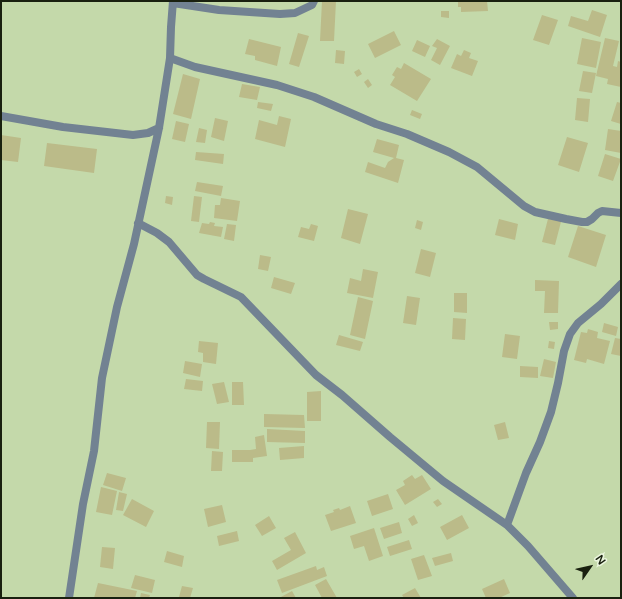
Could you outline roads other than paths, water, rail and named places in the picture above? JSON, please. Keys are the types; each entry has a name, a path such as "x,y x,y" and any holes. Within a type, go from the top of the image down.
{"street":[{"path":"69,598 83,504 94,451 102,378 115,313 134,244 159,128 170,58 173,2 219,10 280,14 295,13 312,5 314,1"},
{"path":"170,58 195,67 277,85 314,97 376,124 435,145 477,167 524,206 536,212 566,220 582,222 587,222 602,211 621,213"},
{"path":"1,116 63,127 133,135 148,133 159,128"},
{"path":"138,223 157,233 169,242 197,275 204,280 241,297 316,375 342,395 443,481 507,525 528,546 573,598"},
{"path":"507,525 551,412 564,351 570,334 578,323 601,304 621,284"}]}
